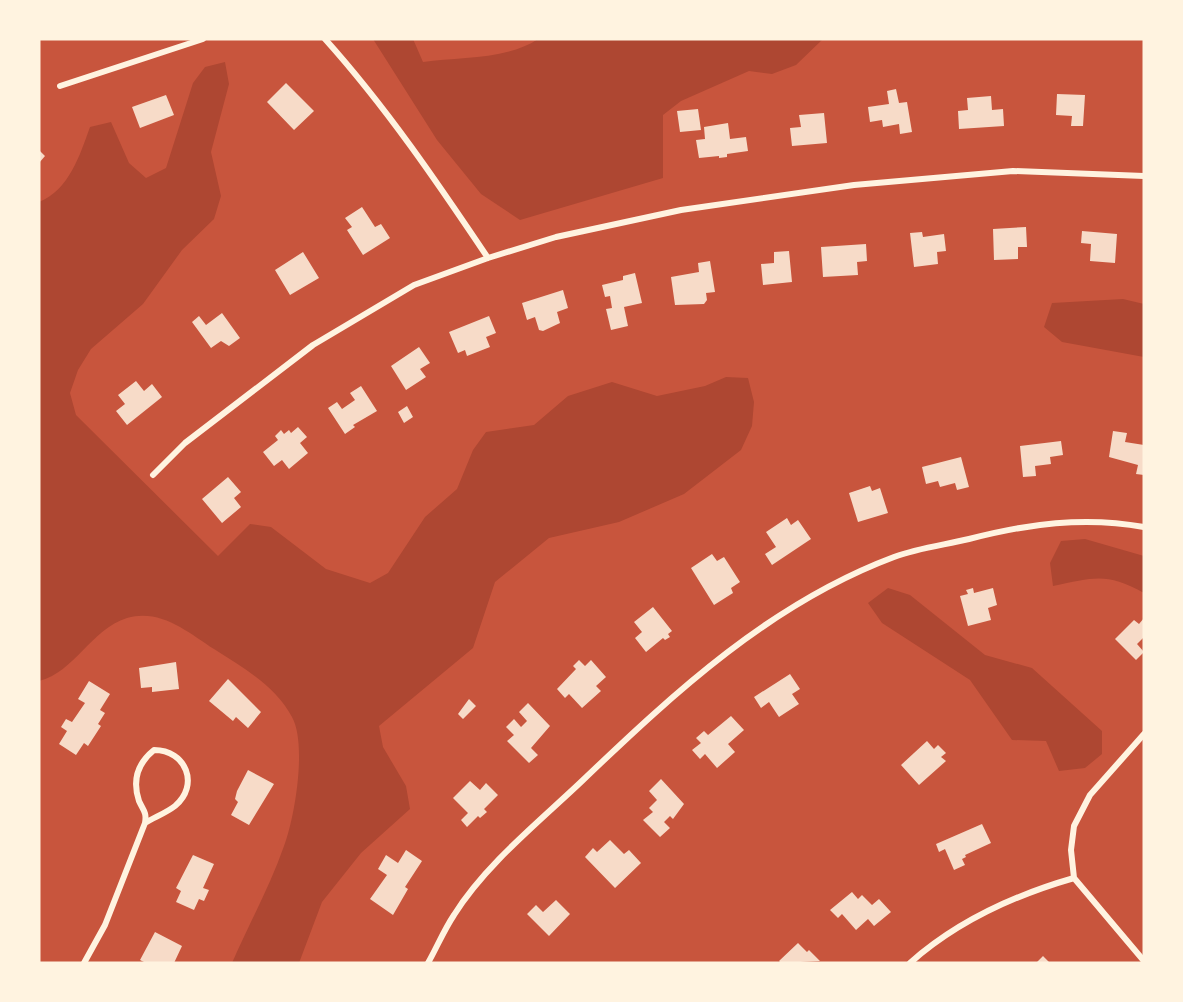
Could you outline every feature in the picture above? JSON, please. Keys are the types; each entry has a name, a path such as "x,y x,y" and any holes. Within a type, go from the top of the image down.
{"street":[{"path":"60,86 203,39"},
{"path":"325,39 354,71 431,174 488,258"},
{"path":"153,475 185,443 313,345 414,285 488,258 556,237 681,210 854,185 1013,171 1144,176"},
{"path":"428,963 453,915 471,890 519,842 632,734 737,643 772,619 814,595 885,562 917,551 1008,529 1081,520 1144,527"},
{"path":"1144,734 1090,795 1074,826 1071,850 1074,878 1144,961"},
{"path":"84,963 105,925 145,823 146,813 140,802 136,785 137,770 142,760 154,750 165,750 186,765 189,773 187,789 175,805 145,823"},
{"path":"910,963 961,926 987,912 1047,886 1074,878"}],"shaded area":[{"path":"373,39 413,39 423,62 482,57 512,51 538,39 823,39 796,65 772,74 749,71 681,101 663,115 663,178 520,220 481,194 437,140"},
{"path":"225,62 229,84 211,152 221,196 214,219 182,250 143,304 91,349 78,370 70,393 76,415 218,556 250,524 271,527 326,569 370,583 388,573 425,517 457,489 473,450 486,432 534,425 568,396 612,382 657,396 705,386 726,377 748,378 754,402 752,426 741,450 684,494 619,522 549,538 495,582 473,648 379,726 383,747 406,786 410,809 361,853 322,902 299,963 232,963 278,861 288,833 295,800 299,744 292,717 277,696 247,670 194,636 173,623 151,616 127,618 114,623 63,669 39,681 39,202 58,189 66,180 90,127 111,122 129,163 146,178 166,168 193,83 205,67"},
{"path":"1123,299 1144,304 1144,357 1062,342 1044,327 1052,303"},
{"path":"1085,539 1144,556 1144,593 1109,579 1090,579 1053,586 1050,563 1061,541"},
{"path":"888,588 910,595 985,655 1032,668 1102,731 1102,754 1085,768 1059,771 1046,741 1012,740 970,680 882,623 868,603"}],"building":[{"path":"286,83 314,111 294,130 267,102"},
{"path":"896,89 899,103 907,102 912,132 900,134 899,124 883,127 882,120 870,122 868,107 889,104 887,91"},
{"path":"1057,94 1085,95 1083,126 1071,126 1072,116 1056,115"},
{"path":"166,95 174,115 140,128 132,107"},
{"path":"991,96 992,110 1003,109 1004,126 959,129 958,111 968,110 967,98"},
{"path":"698,109 701,130 680,132 677,111"},
{"path":"824,113 827,143 792,146 790,128 801,127 799,115"},
{"path":"728,123 730,139 746,137 748,151 727,154 727,157 699,158 696,140 705,139 704,127"},
{"path":"39,150 45,156 39,163"},
{"path":"362,207 375,227 381,224 390,238 363,255 347,230 352,227 345,218"},
{"path":"1026,227 1027,247 1018,247 1018,259 994,260 993,229"},
{"path":"1082,231 1117,234 1115,263 1090,261 1091,244 1081,243"},
{"path":"922,232 923,237 944,234 946,251 937,252 938,264 914,267 910,233"},
{"path":"866,244 867,261 857,262 858,275 823,277 821,247"},
{"path":"789,251 792,282 763,285 761,264 774,263 774,252"},
{"path":"303,252 319,278 290,295 275,270"},
{"path":"710,261 715,292 706,293 707,300 704,304 675,305 671,277 699,272 698,263"},
{"path":"635,273 642,303 624,307 628,326 611,330 606,309 612,308 610,296 605,297 602,285 623,280 623,276"},
{"path":"563,290 568,308 557,312 560,323 543,331 539,330 535,317 527,320 522,303"},
{"path":"222,313 240,338 229,346 221,341 211,348 192,322 199,316 206,325"},
{"path":"489,316 496,333 486,337 490,347 467,356 465,350 458,353 449,332"},
{"path":"419,347 430,363 420,369 426,377 406,390 391,366"},
{"path":"136,381 144,391 152,384 162,397 127,425 116,411 125,404 118,395"},
{"path":"361,386 377,411 353,425 355,427 345,434 328,408 337,402 342,409 355,400 350,393"},
{"path":"407,406 413,417 404,423 398,412"},
{"path":"298,427 307,437 300,443 308,453 289,469 282,460 274,466 263,452 278,440 275,436 281,430 284,434 289,430 291,433"},
{"path":"1113,431 1127,433 1125,442 1144,445 1144,475 1136,474 1138,465 1109,457"},
{"path":"1061,441 1063,455 1050,457 1051,464 1035,466 1036,476 1023,477 1020,446"},
{"path":"961,457 969,487 957,490 955,483 940,487 938,481 926,484 922,467"},
{"path":"228,477 241,492 234,498 241,507 222,523 202,499"},
{"path":"870,486 872,491 880,488 888,513 858,522 849,493"},
{"path":"787,518 791,525 798,520 811,539 772,565 765,554 776,547 766,532"},
{"path":"712,554 717,561 724,557 740,582 731,588 733,593 714,605 691,568"},
{"path":"973,588 974,593 993,588 997,605 988,608 991,620 968,626 960,596 968,594 966,590"},
{"path":"653,607 672,631 668,634 670,637 665,640 663,638 646,652 635,638 642,632 634,622"},
{"path":"1144,618 1144,637 1137,644 1144,652 1136,660 1115,639 1134,620 1139,624"},
{"path":"579,660 585,666 591,660 606,677 596,686 601,691 582,708 569,694 565,698 557,689 576,669 573,666"},
{"path":"176,662 179,689 152,692 152,687 141,688 139,668"},
{"path":"790,674 800,689 792,694 799,704 779,717 769,702 761,708 754,697"},
{"path":"228,679 261,712 248,728 236,717 233,721 209,701"},
{"path":"89,681 110,694 100,710 105,713 98,724 101,726 88,746 84,743 76,755 59,744 67,731 61,727 66,719 72,722 85,703 78,699"},
{"path":"469,699 476,706 463,719 458,714"},
{"path":"528,703 550,726 531,748 538,755 529,763 507,741 514,735 506,727 514,719 521,727 527,721 519,712"},
{"path":"731,716 744,730 728,744 735,752 717,768 705,754 700,759 692,750 701,743 696,738 704,731 708,735"},
{"path":"927,741 934,749 938,745 946,753 941,757 946,761 919,785 901,765"},
{"path":"248,770 274,784 249,825 231,815 238,802 235,799 237,791"},
{"path":"661,779 684,804 673,819 670,816 664,822 670,828 660,837 643,820 653,812 649,808 657,800 649,791"},
{"path":"470,781 480,790 486,783 498,795 484,809 487,812 480,818 478,816 467,827 461,820 468,813 453,798"},
{"path":"982,824 991,843 965,855 966,857 962,859 965,865 954,870 945,849 939,852 936,844"},
{"path":"610,840 624,854 629,850 641,863 615,888 585,857 593,848 597,852"},
{"path":"406,850 422,861 405,887 408,889 393,915 370,899 387,875 378,869 386,855 398,863"},
{"path":"193,855 214,864 203,888 209,890 204,901 199,899 194,910 176,902 181,891 176,888"},
{"path":"852,892 858,899 862,895 872,905 879,899 891,912 874,926 868,919 856,930 842,914 838,918 830,910"},
{"path":"556,900 570,914 549,936 527,914 536,905 543,912"},
{"path":"155,932 182,946 174,963 146,963 140,960"},
{"path":"798,943 820,961 781,963 779,961"},
{"path":"1043,956 1050,963 1036,963"}]}
